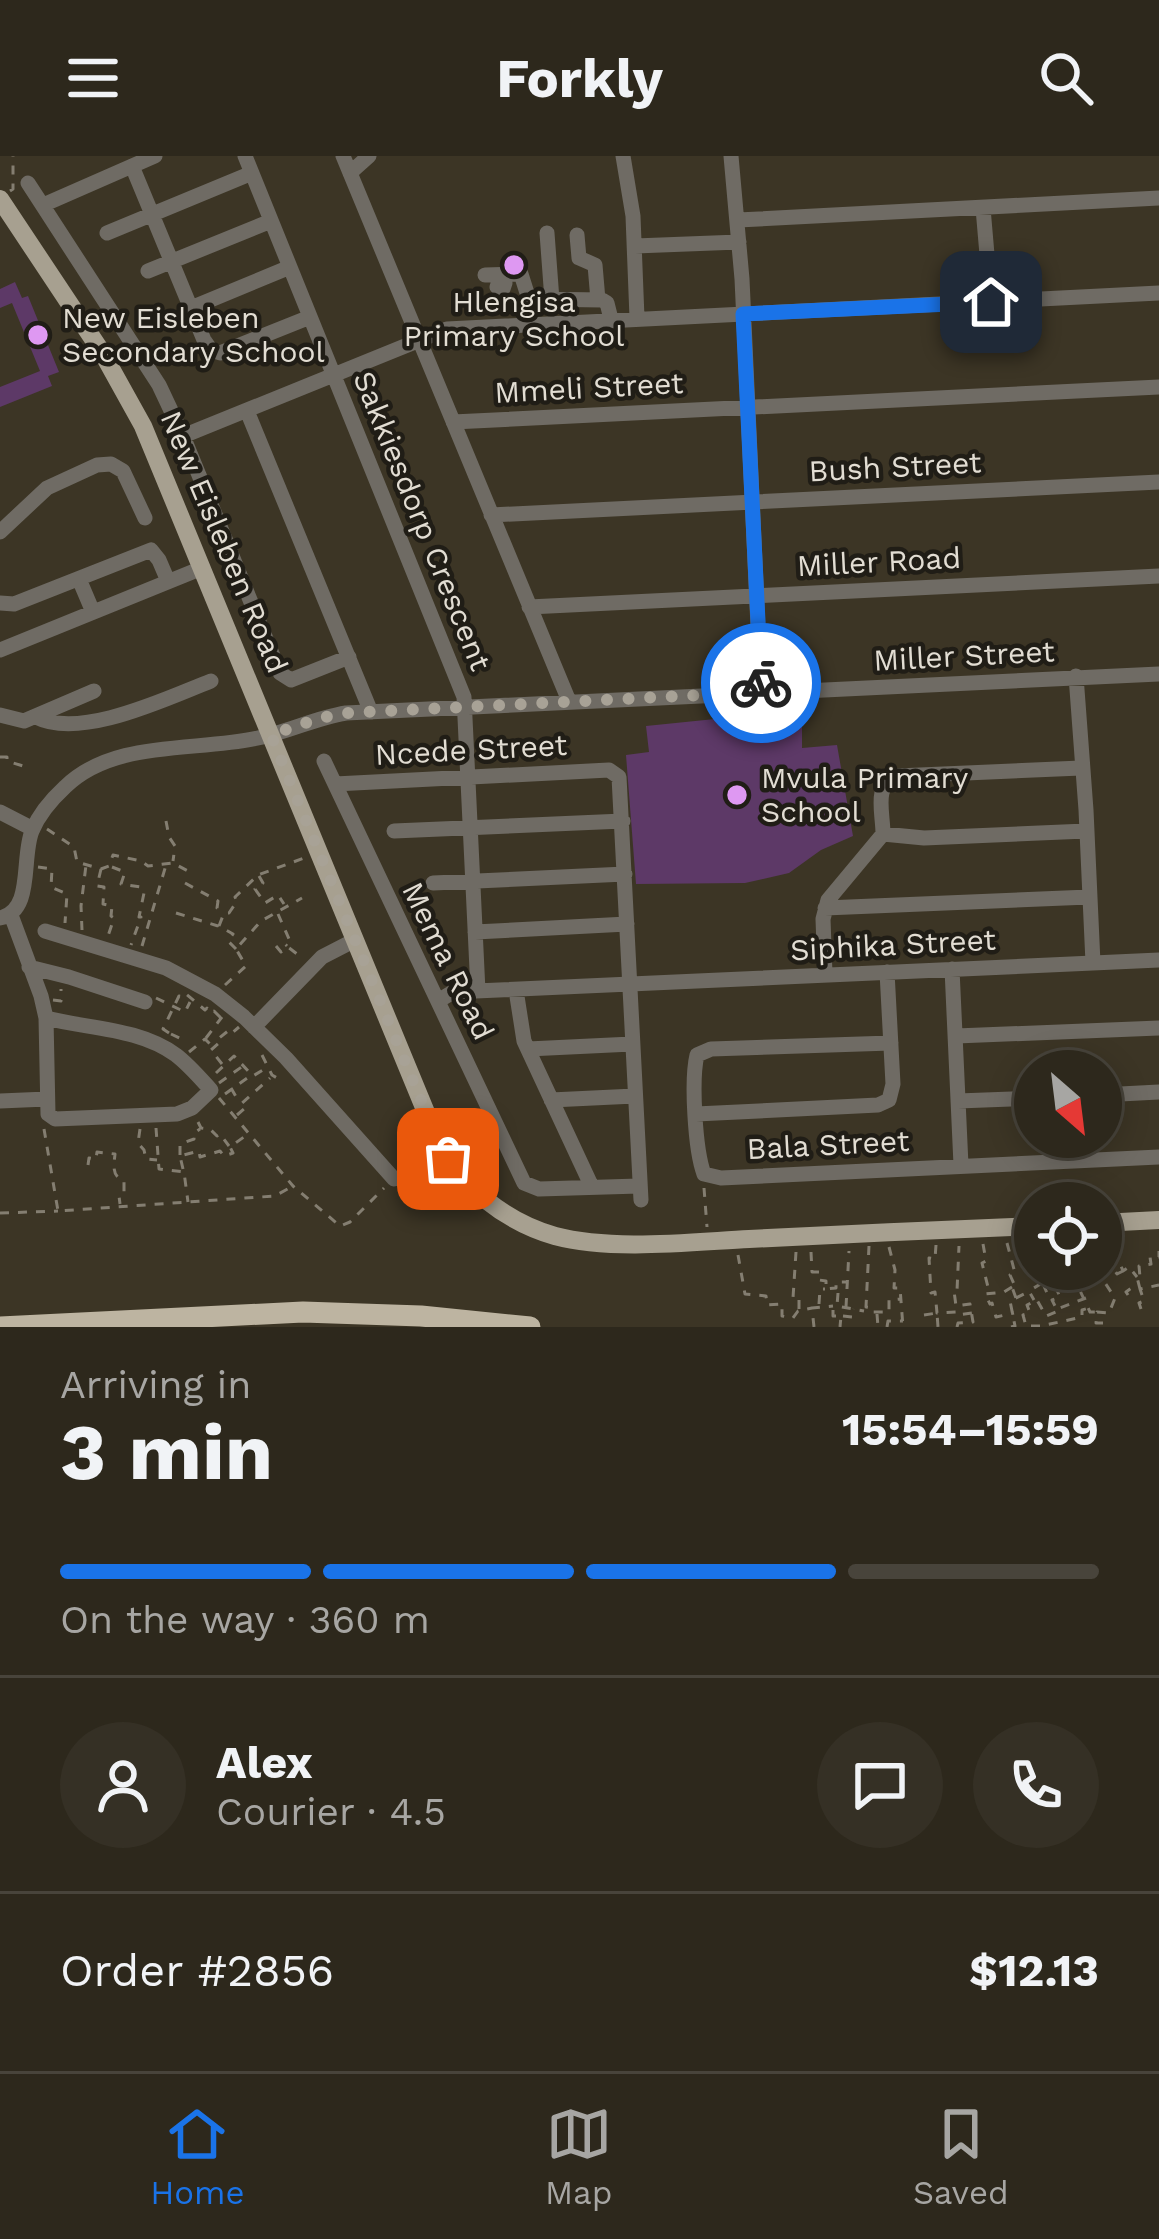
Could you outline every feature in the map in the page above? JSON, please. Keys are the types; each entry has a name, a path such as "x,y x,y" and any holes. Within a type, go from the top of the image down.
{"highway":[{"path":"0,1327 321,1312 530,1327"}],"main road":[{"name":"New Eisleben Road","path":"4,195 131,401 442,1150 482,1196 519,1222 563,1238 608,1243 1014,1232"},
{"path":"1122,1225 1159,1220"}],"street":[{"path":"43,205 154,156"},
{"name":"Sakkiesdorp Crescent","path":"245,156 461,687 466,707 478,991"},
{"path":"343,156 569,701"},
{"path":"350,172 369,156"},
{"path":"623,156 635,246 637,318"},
{"path":"731,156 761,692"},
{"path":"132,166 208,346 220,353 310,316"},
{"path":"107,233 252,173"},
{"path":"28,183 149,366 183,436 280,673 292,680 349,657"},
{"path":"738,220 1159,198"},
{"path":"983,208 991,302"},
{"path":"148,271 271,221"},
{"path":"547,233 552,300"},
{"path":"577,236 579,258 595,266 598,300"},
{"path":"635,246 739,242"},
{"path":"191,308 290,267"},
{"path":"498,283 521,274 529,296 535,299 598,300 607,303 611,319"},
{"path":"183,436 452,328 1159,293"},
{"name":"Mmeli Street","path":"453,422 1159,387"},
{"path":"247,411 371,712"},
{"path":"0,532 47,488 105,464 122,471 145,518"},
{"name":"Bush Street","path":"491,515 1159,482"},
{"path":"0,603 14,604 151,550 168,581"},
{"path":"0,650 202,568"},
{"name":"Miller Road","path":"529,607 1159,576"},
{"path":"79,579 93,612"},
{"name":"Miller Street","path":"35,826 66,785 94,766 135,754 271,735 333,715 1159,674"},
{"path":"1076,676 1093,963"},
{"path":"36,717 56,724 112,717 211,681"},
{"path":"0,716 21,722 94,692"},
{"name":"Mema Road","path":"324,761 524,1183 539,1189 592,1187"},
{"path":"825,974 825,908 883,833 881,792 890,778 1082,768"},
{"name":"Ncede Street","path":"335,784 609,770 621,782 622,821"},
{"path":"0,812 35,826 22,903 5,916 42,999 48,1106 55,1119 177,1114 212,1091 171,1051 129,1034 46,1018"},
{"path":"394,831 622,821 640,1193 592,1187 524,1041 516,990"},
{"path":"883,833 924,838 1086,831"},
{"path":"433,883 625,874"},
{"path":"825,908 1089,897"},
{"path":"475,932 627,924"},
{"path":"61,936 166,968 222,1005 394,1179"},
{"path":"246,1027 328,952 356,940"},
{"name":"Siphika Street","path":"438,1000 453,992 1159,960"},
{"path":"29,968 145,1002"},
{"path":"952,969 961,1165"},
{"path":"696,1114 878,1105 889,1100 887,972"},
{"path":"956,1036 1159,1028"},
{"path":"704,1172 696,1114 697,1055 891,1042"},
{"path":"528,1049 632,1044"},
{"path":"1122,1094 1159,1092"},
{"path":"551,1100 635,1096"},
{"path":"958,1101 1014,1099"},
{"path":"0,1101 48,1106"},
{"name":"Bala Street","path":"704,1172 721,1178 1159,1157"}],"path":[{"path":"4,195 13,189 13,156"},
{"path":"0,757 23,766"},
{"path":"166,821 175,846 173,863"},
{"path":"35,826 74,848 77,862 125,872 121,884 140,887 144,893 130,949 134,951 140,952 150,926 166,866"},
{"path":"109,866 113,855 148,866 173,863"},
{"path":"185,883 218,901 217,908 229,913 237,902 235,897 258,875 304,858"},
{"path":"173,863 188,871"},
{"path":"25,864 52,869 51,886 67,894 61,936 82,935 80,906 86,864"},
{"path":"101,869 98,886 104,887 103,904 112,906 113,918 103,949"},
{"path":"258,875 263,883 255,889 265,903 278,895 286,907"},
{"path":"236,950 261,921 302,898"},
{"path":"143,901 155,904"},
{"path":"277,912 289,939 284,943 310,968"},
{"path":"176,913 233,934 228,941 246,966 222,1005 217,1024 188,1053 191,1057 186,1063"},
{"path":"219,926 224,913"},
{"path":"140,922 150,926"},
{"path":"276,946 281,952 288,947"},
{"path":"42,999 61,1001 62,975"},
{"path":"170,1033 163,1029 179,996 186,994 212,1013"},
{"path":"145,1002 153,1005 156,998 185,1012 192,999"},
{"path":"217,1024 207,1017 222,1005"},
{"path":"223,1066 212,1050 218,1039 246,1027"},
{"path":"205,1039 214,1048"},
{"path":"256,1048 272,1076 282,1081"},
{"path":"212,1091 223,1066 234,1055 251,1075"},
{"path":"212,1091 243,1066"},
{"path":"212,1091 243,1083 266,1067"},
{"path":"228,1107 272,1076"},
{"path":"231,1088 244,1108 236,1116"},
{"path":"212,1091 293,1186 340,1226 394,1179"},
{"path":"48,1106 44,1137 58,1211"},
{"path":"192,1108 201,1128"},
{"path":"154,1114 159,1169 184,1172"},
{"path":"140,1127 138,1143 146,1159 158,1160"},
{"path":"180,1156 199,1151 200,1157 233,1153 220,1134 210,1129 201,1128 194,1139 180,1144 180,1156 188,1202"},
{"path":"230,1147 250,1133"},
{"path":"88,1165 98,1152 115,1154 114,1172 124,1181 120,1205"},
{"path":"704,1172 707,1227"},
{"path":"0,1213 275,1196 293,1186"},
{"path":"989,1293 1015,1286 1007,1242"},
{"path":"937,1243 935,1258 929,1258 927,1267 938,1327"},
{"path":"887,1327 888,1322 903,1324 889,1244"},
{"path":"983,1244 990,1304 996,1317 1014,1313"},
{"path":"846,1307 848,1245"},
{"path":"862,1322 869,1245"},
{"path":"957,1327 973,1322 970,1304 956,1306 958,1245"},
{"path":"810,1247 812,1272 819,1272 826,1288"},
{"path":"737,1250 745,1294 766,1295 766,1305 782,1304 782,1316 793,1318 799,1298 794,1298 796,1248"},
{"path":"1139,1283 1139,1266 1151,1264 1150,1257 1159,1257 1159,1250"},
{"path":"1122,1271 1130,1268 1139,1283 1144,1301 1139,1304 1141,1309"},
{"path":"814,1327 820,1289 846,1282"},
{"path":"1128,1295 1139,1283 1159,1285"},
{"path":"1012,1287 1016,1298"},
{"path":"1057,1290 1060,1297 1052,1300 1057,1309"},
{"path":"1081,1290 1090,1312 1109,1313 1115,1298 1110,1290"},
{"path":"1011,1327 1015,1326 1010,1301 1029,1291 1046,1316 1085,1298"},
{"path":"838,1293 833,1316 853,1317 854,1309"},
{"path":"798,1311 835,1306 889,1312 889,1300 900,1299"},
{"path":"1035,1301 1023,1315 1026,1326 1082,1317 1082,1310 1090,1308"},
{"path":"877,1312 878,1327"},
{"path":"1096,1312 1099,1324"},
{"path":"924,1315 972,1313"},
{"path":"840,1327 841,1316"}],"building":[{"path":"15,282 22,298 28,296 59,372 48,376 52,386 0,407 0,387 40,371 12,303 0,308 0,289"},
{"name":"Mvula Primary School","path":"802,710 802,748 837,745 853,836 821,850 789,873 745,883 636,884 626,755 649,752 646,726"}],"way so far":[{"path":"448,1159 271,735 346,713 761,692 761,683"}],"place":[{"name":"Hlengisa Primary School","path":"514,265"},
{"name":"New Eisleben Secondary School","path":"38,335"},
{"name":"Mvula Primary School","path":"737,795"}],"route":[{"path":"761,683 743,314 991,302"}]}
